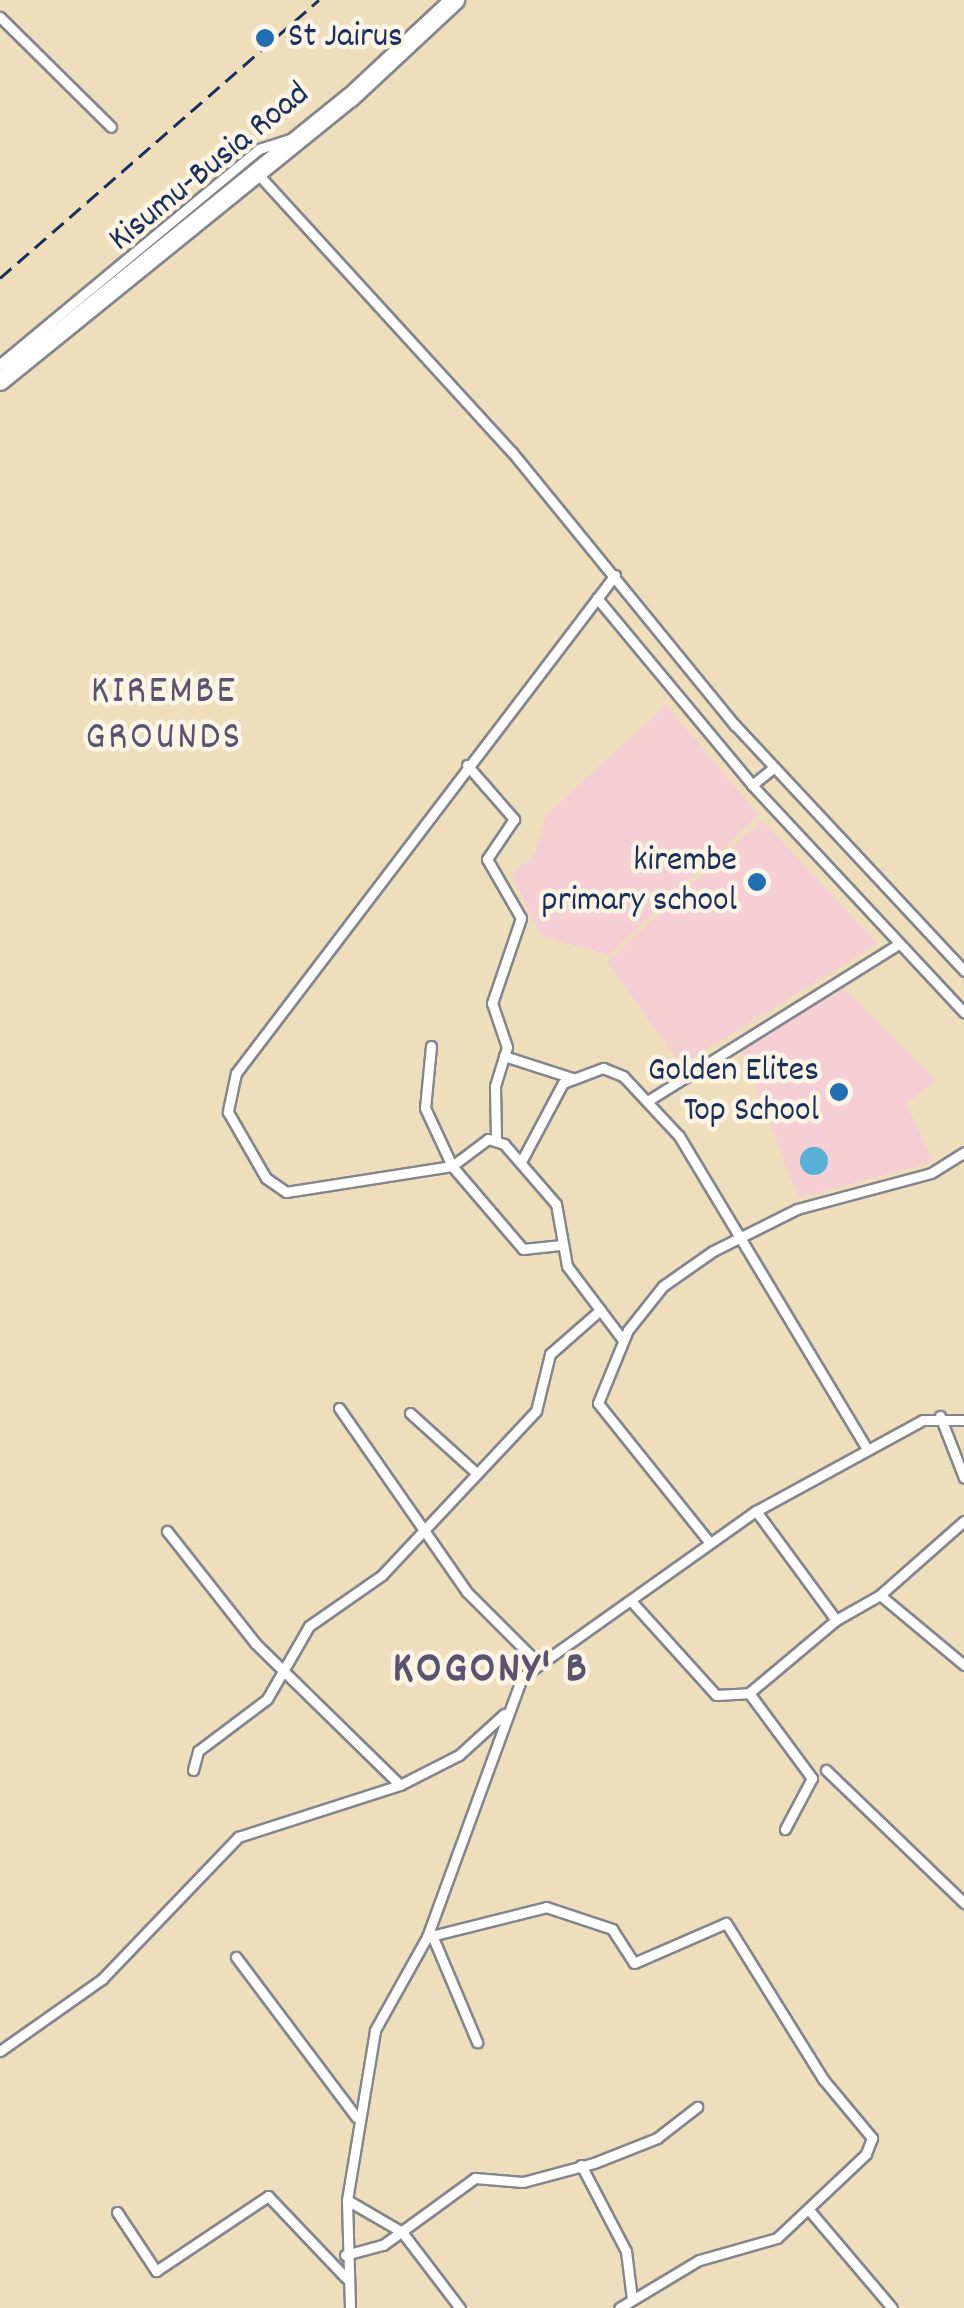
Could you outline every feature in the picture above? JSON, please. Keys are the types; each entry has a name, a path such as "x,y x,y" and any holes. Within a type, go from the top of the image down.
{"highway":[{"name":"Kisumu-Busia Road","path":"0,381 298,136 455,0"}],"street":[{"path":"0,17 111,127"},
{"path":"0,364 259,149 298,136"},
{"path":"256,170 615,575 774,766 964,971"},
{"path":"496,1139 452,1166 286,1192 240,1140 228,1103 236,1072 615,575"},
{"path":"597,598 752,785 897,945 964,1012"},
{"path":"467,766 514,819 487,859 521,918 492,1003 504,1056 496,1139"},
{"path":"752,785 774,766"},
{"path":"649,1100 897,945"},
{"path":"431,1046 425,1108 452,1166 522,1249 560,1244"},
{"path":"504,1056 572,1078"},
{"path":"522,1160 556,1090 572,1078 611,1068 649,1100 744,1237 867,1449"},
{"path":"496,1139 522,1160 558,1209 560,1244 623,1340"},
{"path":"710,1543 598,1402 623,1340 663,1286 744,1237 820,1201 931,1173 964,1152"},
{"path":"193,1770 198,1752 267,1699 286,1673 309,1626 382,1574 473,1470 536,1410 550,1354 600,1310"},
{"path":"339,1408 424,1524 467,1592 537,1662"},
{"path":"410,1413 473,1470"},
{"path":"940,1416 964,1478"},
{"path":"350,2308 345,2255 347,2200 356,2116 374,2030 430,1939 504,1714 537,1662 632,1602 756,1510 867,1449 940,1416 964,1420"},
{"path":"756,1510 836,1620"},
{"path":"632,1602 716,1694 749,1693 836,1620 880,1595 964,1521"},
{"path":"167,1532 286,1673 400,1785"},
{"path":"880,1595 964,1666"},
{"path":"749,1693 812,1778 785,1829"},
{"path":"0,2052 102,1979 238,1837 400,1785 459,1755 504,1714"},
{"path":"826,1770 964,1903"},
{"path":"430,1939 546,1907 612,1929 634,1963 726,1924 874,2142 809,2210 764,2245 700,2260 619,2308"},
{"path":"430,1939 477,2042"},
{"path":"236,1956 356,2116"},
{"path":"345,2255 402,2232 475,2178 523,2182 581,2165 657,2138 698,2107"},
{"path":"581,2165 626,2251 632,2299"},
{"path":"117,2212 147,2264 161,2270 268,2196 346,2278"},
{"path":"347,2200 402,2232 460,2308"},
{"path":"809,2210 892,2308"}],"shaded area":[{"path":"666,705 759,815 609,955 541,936 511,874 534,856 547,814"},
{"name":"kirembe primary school","path":"762,820 878,944 681,1065 607,962"},
{"name":"Golden Elites Top School","path":"842,986 937,1081 906,1103 933,1162 798,1198 741,1048"}],"water":[{"path":"814,1147 824,1151 828,1161 824,1171 814,1175 804,1171 800,1161 804,1151"}],"railway":[{"path":"0,278 319,0"}],"place":[{"name":"St Jairus","path":"265,38"},
{"name":"kirembe primary school","path":"757,882"},
{"name":"Golden Elites Top School","path":"839,1092"}],"district":[{"name":"KIREMBE GROUNDS","path":"164,717"},
{"name":"KOGONY' B","path":"491,1672"}]}
